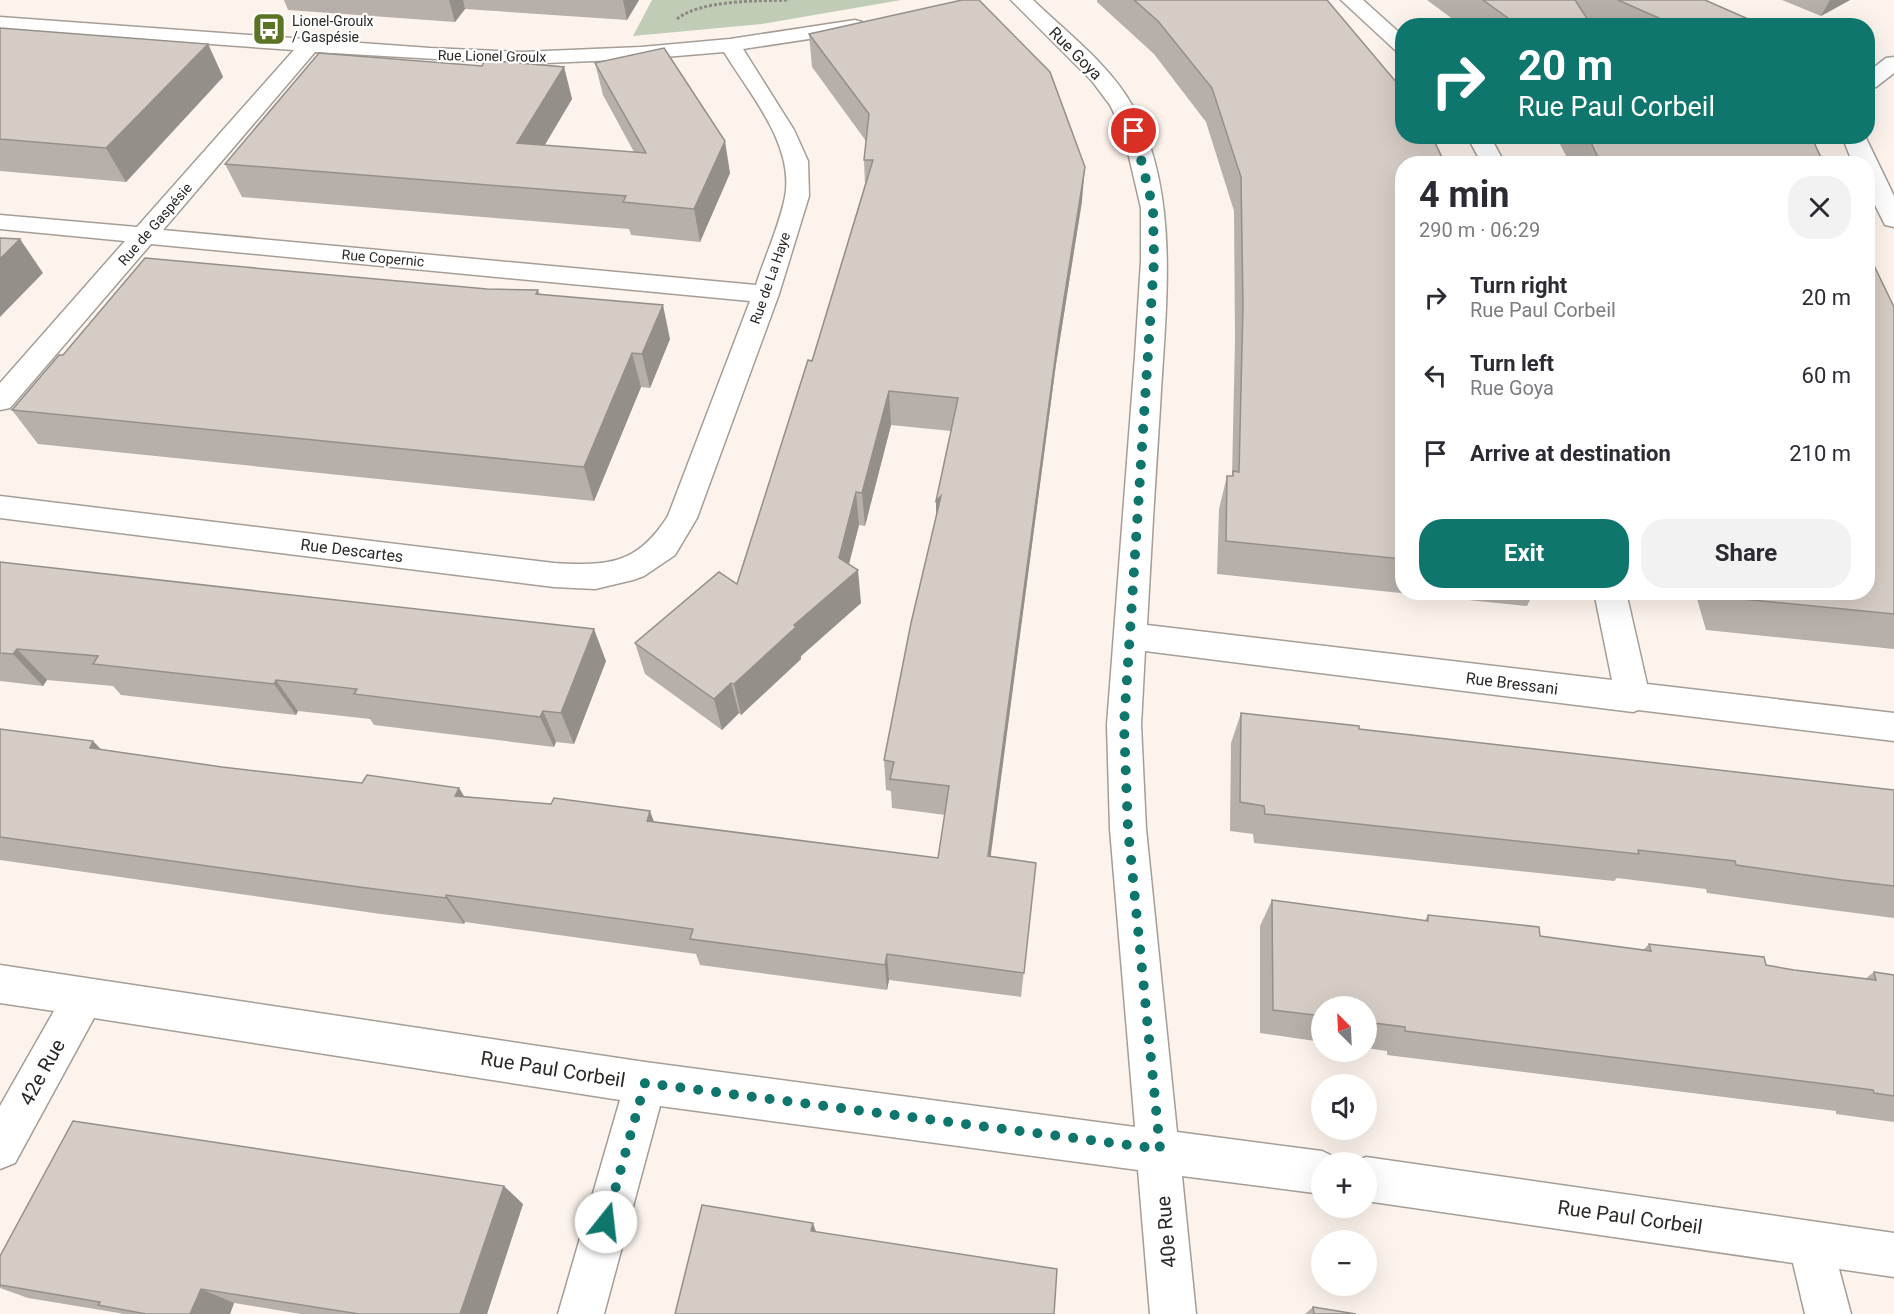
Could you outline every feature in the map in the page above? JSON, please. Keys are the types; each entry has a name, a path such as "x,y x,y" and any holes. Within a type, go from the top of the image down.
{"street":[{"name":"Rue Goya","path":"1021,0 1100,76 1121,104 1134,131 1153,208 1154,261 1149,356 1124,725 1128,829 1160,1149"},
{"path":"1351,0 1395,40"},
{"name":"Rue Lionel Groulx","path":"0,23 309,46 522,57 667,51 730,45 874,23"},
{"name":"Rue de La Haye","path":"682,518 766,294 797,196 796,161 783,130 730,45"},
{"name":"Rue de Gaspésie","path":"0,401 309,46"},
{"path":"1875,182 1894,220"},
{"name":"Rue Copernic","path":"0,222 766,294"},
{"name":"Rue Descartes","path":"0,507 554,575 585,576 633,568 664,547 682,518"},
{"path":"1612,600 1633,698"},
{"name":"Rue Bressani","path":"1131,636 1633,698 1894,727"},
{"name":"Rue Paul Corbeil","path":"0,984 645,1083 1160,1149 1311,1171"},
{"name":"42e Rue","path":"0,1148 84,997"},
{"path":"581,1314 645,1083"},
{"name":"40e Rue","path":"1160,1149 1173,1314"},
{"name":"Rue Paul Corbeil","path":"1377,1181 1894,1255"},
{"path":"1810,1243 1828,1314"}],"path":[{"path":"667,51 679,14 690,6 700,3 789,0"}],"green space":[{"path":"652,0 901,0 762,24 633,36"}],"building":[{"path":"962,0 979,0 1050,72 1085,167 1059,330 988,856 1036,863 1024,973 887,954 885,965 690,939 693,929 446,895 446,898 359,887 0,837 0,729 93,741 90,748 222,767 362,783 367,775 459,788 455,796 551,804 554,798 650,811 647,821 938,858 949,786 890,779 894,762 884,760 911,623 941,496 936,501 958,398 889,391 862,493 856,492 839,558 858,570 794,625 796,627 734,684 731,683 714,699 635,643 719,572 737,584 808,360 812,361 873,160 864,160 869,114 809,34"},
{"path":"1134,0 1327,0 1395,81 1395,144 1436,144 1441,156 1395,156 1395,558 1226,541 1227,476 1233,476 1233,471 1239,472 1243,306 1241,177 1212,88 1158,21"},
{"path":"1483,0 1575,0 1587,18 1508,18"},
{"path":"1618,0 1705,0 1746,18 1659,18"},
{"path":"0,28 208,44 106,148 0,139"},
{"path":"664,48 725,141 694,209 623,202 626,196 225,164 319,53 482,66 485,60 564,67 517,143 646,153 595,63"},
{"path":"1592,144 1815,144 1820,156 1597,156"},
{"path":"0,238 20,239 0,259"},
{"path":"145,258 487,289 538,290 536,294 663,305 642,354 632,353 584,467 12,410 59,355 63,355"},
{"path":"1875,268 1894,307 1894,614 1751,600 1875,600"},
{"path":"0,562 594,629 561,713 543,711 540,717 354,694 357,689 276,680 274,684 93,664 98,656 17,649 13,654 0,653"},
{"path":"1241,713 1359,726 1359,729 1894,790 1894,886 1736,865 1735,861 1638,850 1639,854 1265,814 1264,806 1240,802"},
{"path":"1272,900 1428,921 1428,915 1539,927 1540,936 1651,951 1649,944 1764,957 1766,965 1876,980 1874,972 1894,975 1894,1096 1874,1093 1873,1090 1405,1031 1405,1027 1377,1023 1377,996 1311,996 1311,1015 1273,1010"},
{"path":"73,1121 504,1186 460,1314 359,1314 201,1289 190,1314 146,1314 98,1305 100,1302 0,1285 0,1256"},
{"path":"702,1205 813,1223 811,1231 1057,1269 1054,1314 675,1314"},
{"path":"1313,1307 1356,1314 1314,1314"}],"place":[{"name":"Lionel-Groulx / Gaspésie","path":"269,29"}],"route":[{"path":"606,1222 645,1083 1160,1149 1128,829 1124,725 1154,261 1153,208 1134,131"}]}
